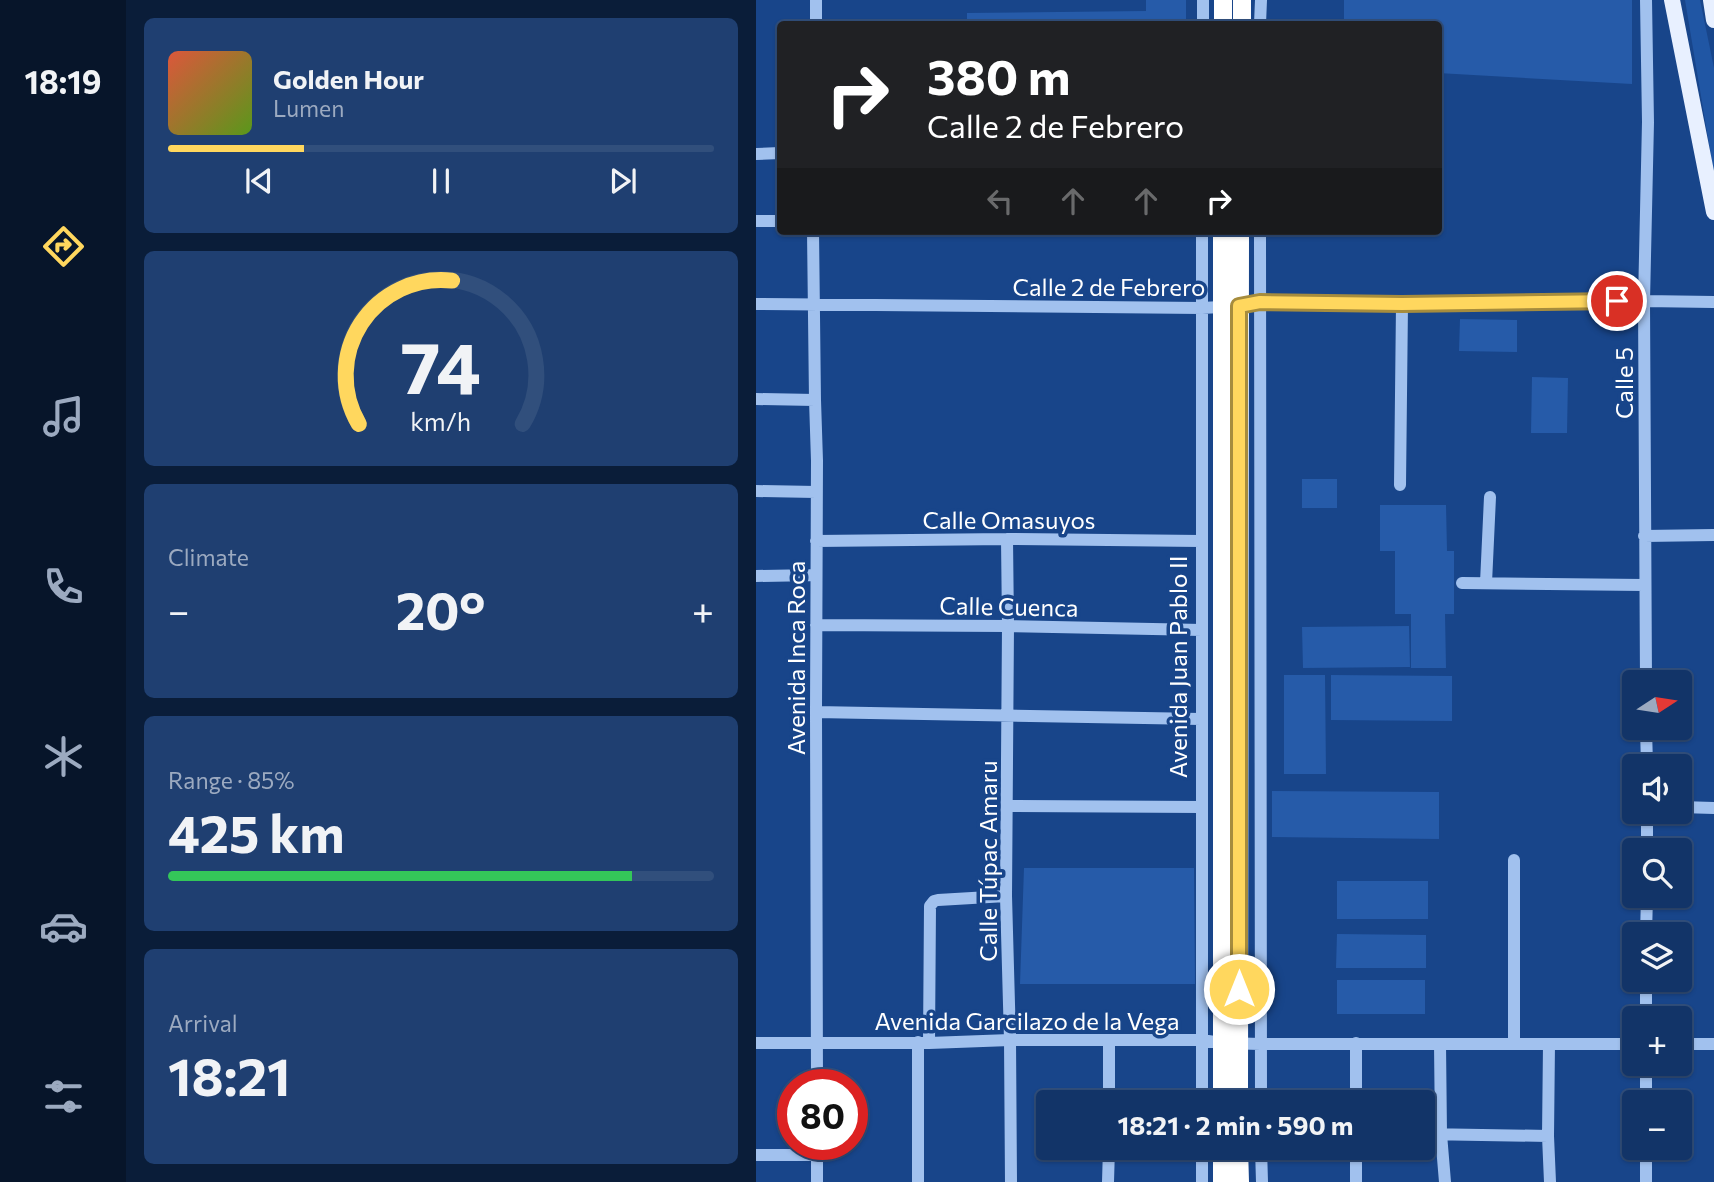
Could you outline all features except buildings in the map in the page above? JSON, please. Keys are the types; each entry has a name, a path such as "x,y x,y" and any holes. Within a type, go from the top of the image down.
{"highway":[{"path":"1223,0 1223,21"},
{"path":"1242,0 1242,21"},
{"name":"Avenida Juan Pablo II","path":"1222,235 1230,307 1231,1043 1237,1090"},
{"name":"Avenida Juan Pablo II","path":"1230,307 1239,235"},
{"name":"Avenida Juan Pablo II","path":"1224,1090 1231,1043"},
{"path":"1222,1160 1222,1182"},
{"path":"1240,1160 1240,1182"}],"main road":[{"path":"1672,0 1714,212"},
{"path":"1711,0 1714,20"}],"street":[{"path":"816,0 816,21"},
{"path":"1203,0 1203,21"},
{"path":"1261,0 1261,21"},
{"name":"Calle 5","path":"1646,0 1646,670"},
{"path":"756,154 777,153"},
{"path":"756,221 777,221"},
{"name":"Avenida Inca Roca","path":"813,235 817,492 817,1069"},
{"name":"Avenida Juan Pablo II","path":"1202,235 1202,1090"},
{"path":"1260,235 1261,1090"},
{"name":"Calle 2 de Febrero","path":"756,304 1202,308 1260,302 1714,302"},
{"path":"1400,485 1402,304"},
{"path":"756,399 815,400"},
{"path":"756,491 817,492"},
{"path":"1486,583 1490,497"},
{"path":"1644,536 1714,536"},
{"name":"Calle Túpac Amaru","path":"1007,539 1006,896 1011,1182"},
{"name":"Calle Omasuyos","path":"816,541 1201,541"},
{"path":"756,576 816,575"},
{"path":"1462,583 1644,585"},
{"name":"Calle Cuenca","path":"816,625 1202,630"},
{"path":"816,712 1201,719"},
{"path":"1008,806 1202,807"},
{"path":"1692,807 1714,808"},
{"path":"1514,860 1514,1044"},
{"path":"918,1182 930,906 938,900 1006,896"},
{"path":"1109,1040 1109,1090"},
{"name":"Avenida Garcilazo de la Vega","path":"756,1043 1201,1040 1261,1044 1622,1044"},
{"path":"1356,1043 1356,1090"},
{"path":"1440,1044 1441,1134 1445,1182"},
{"path":"1549,1044 1550,1182"},
{"path":"1692,1044 1714,1044"},
{"path":"1435,1134 1548,1136"},
{"path":"756,1155 777,1153"},
{"path":"817,1160 817,1182"},
{"path":"1108,1182 1109,1160"},
{"path":"1202,1160 1202,1182"},
{"path":"1262,1160 1262,1182"},
{"path":"1356,1160 1356,1182"},
{"path":"1646,1160 1646,1182"}],"shaded area":[{"path":"1685,0 1700,0 1714,68 1714,174"}],"route":[{"path":"1239,989 1239,306 1260,302 1402,304 1617,301"}]}
